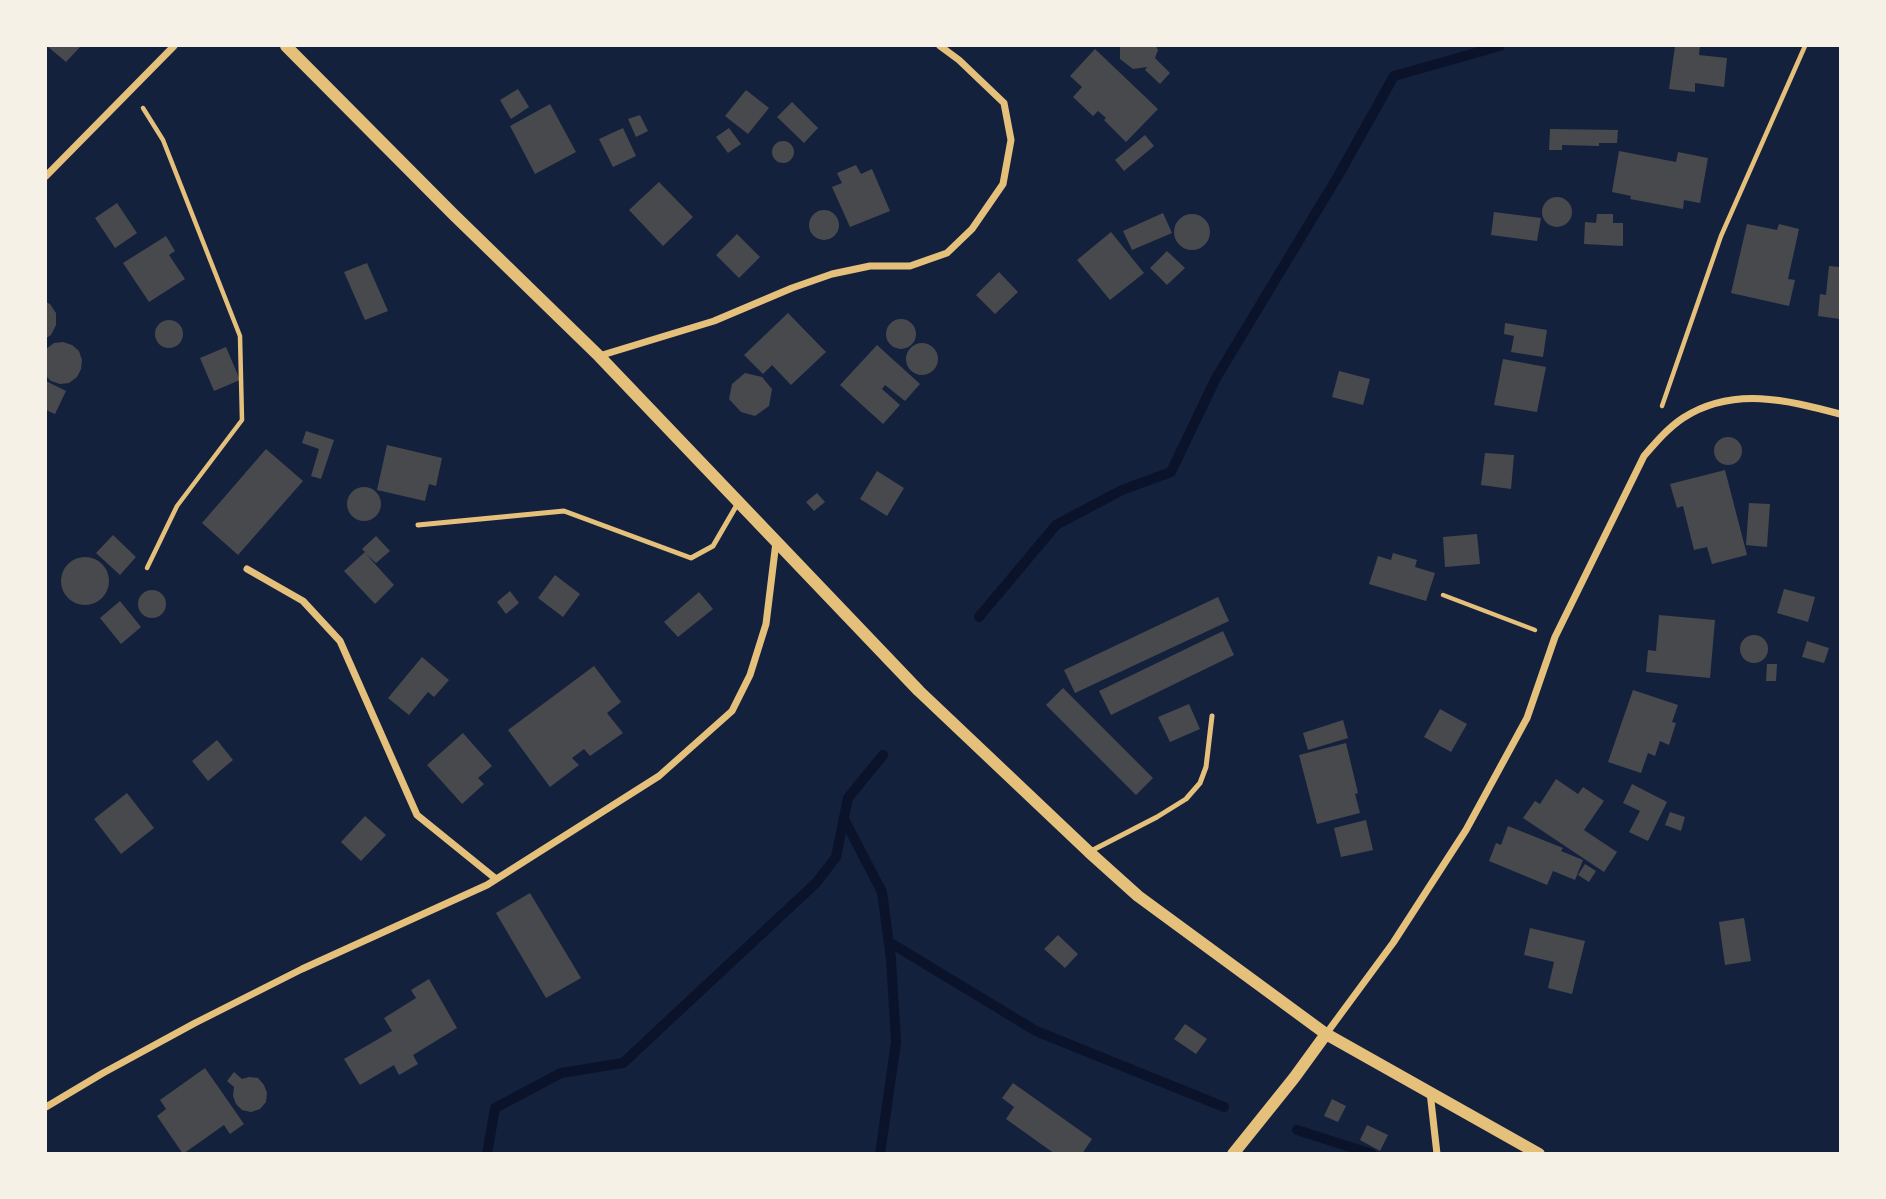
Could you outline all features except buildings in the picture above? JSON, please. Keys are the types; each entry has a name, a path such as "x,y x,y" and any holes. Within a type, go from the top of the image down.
{"street":[{"path":"46,176 174,46"},
{"path":"286,46 599,356 919,691 1089,852 1148,904 1326,1034 1539,1153"},
{"path":"599,356 714,321 832,274 870,266 910,266 947,253 972,229 1003,184 1012,140 1004,103 959,60 940,46"},
{"path":"1233,1153 1294,1078 1393,943 1466,830 1527,718 1555,637 1644,456 1662,435 1684,418 1713,404 1729,400 1782,400 1840,414"},
{"path":"46,1107 195,1023 302,969 487,885 659,776 732,711 750,675 766,624 776,541"},
{"path":"247,569 303,601 340,641 417,815 496,879"},
{"path":"1430,1092 1437,1153"}],"lane":[{"path":"418,525 564,511 691,558 713,546 738,503"},
{"path":"1089,852 1186,799 1200,783 1206,767 1212,716"}],"path":[{"path":"1658,417 1721,236 1805,46"},
{"path":"131,90 163,139 240,336 242,420 177,506 147,568"},
{"path":"1443,596 1555,637"}],"waterway":[{"path":"979,617 1056,525 1122,490 1171,472 1216,378 1338,176 1394,76 1500,46"},
{"path":"487,1154 495,1108 561,1073 623,1063 816,883 836,857 848,798 883,755"},
{"path":"844,819 882,892 891,959 896,1042 880,1154"},
{"path":"889,942 1036,1031 1224,1107"},
{"path":"1297,1130 1372,1154"}]}
